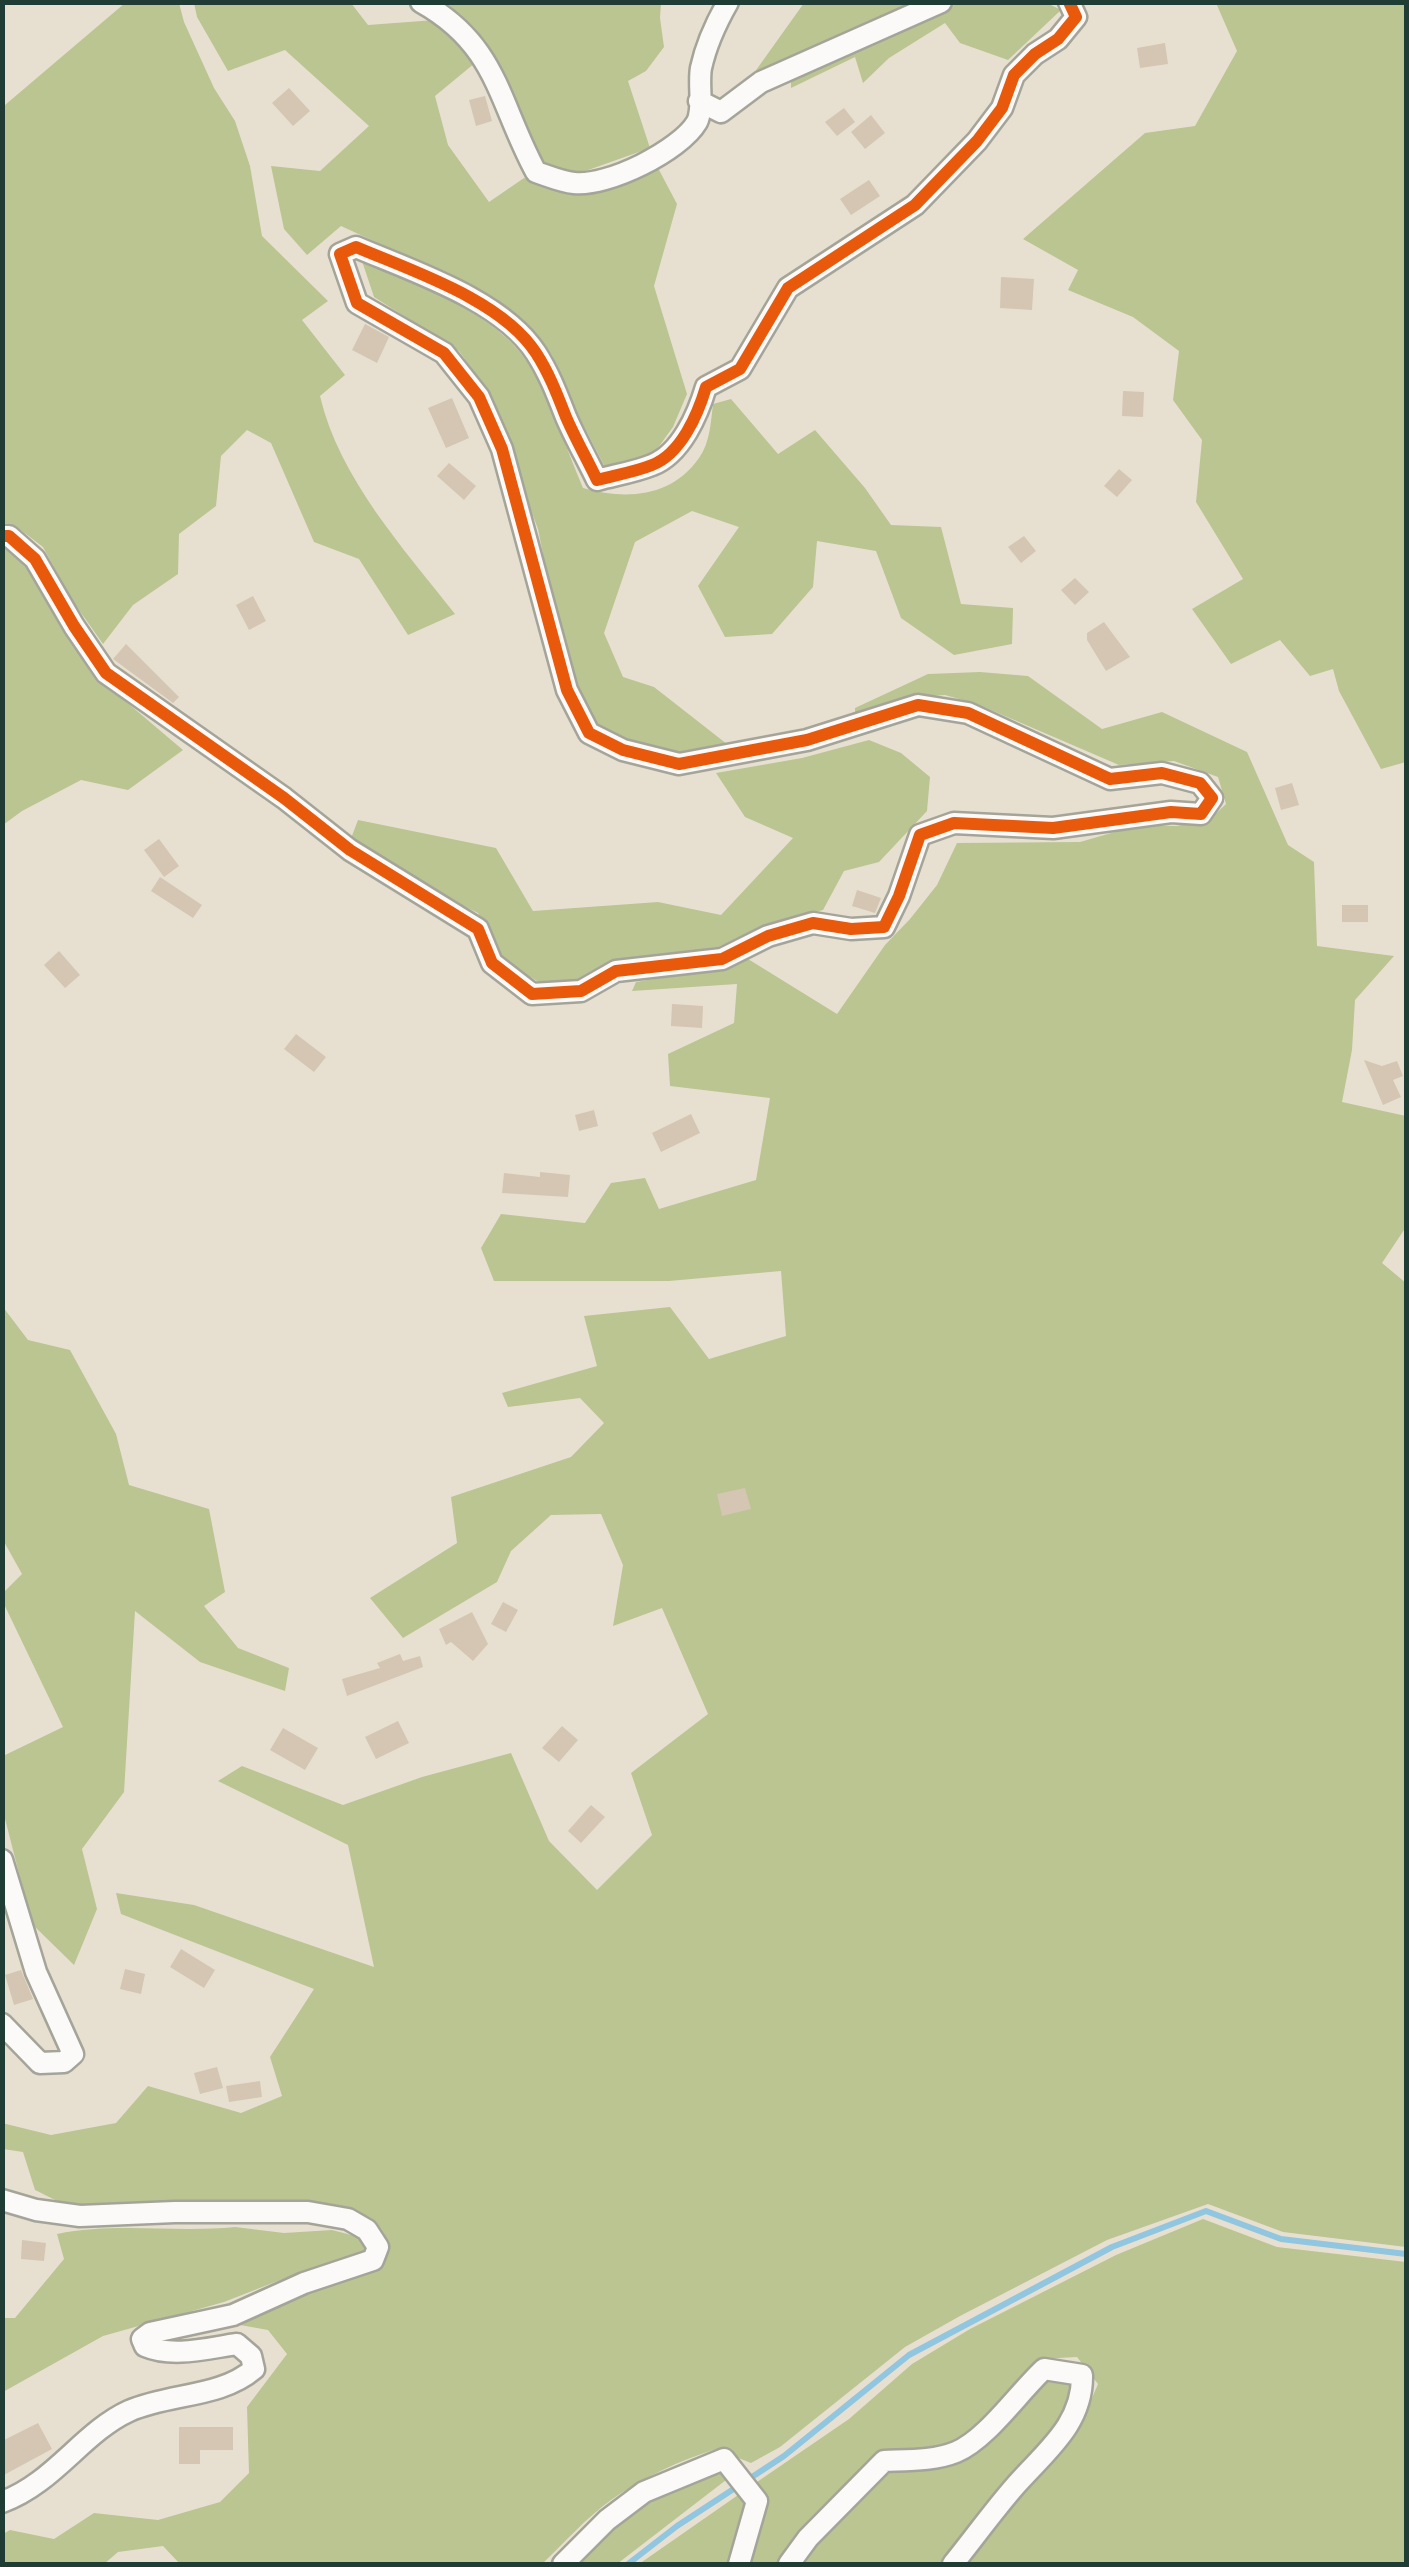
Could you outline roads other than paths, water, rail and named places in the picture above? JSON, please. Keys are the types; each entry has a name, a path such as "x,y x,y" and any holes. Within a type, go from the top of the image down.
{"street":[{"path":"421,2 444,16 484,56 536,172 576,184 618,174 655,159 672,148 698,120 701,69 715,25 728,2"},
{"path":"699,101 722,112 761,82 941,2"},
{"path":"2,536 8,536 35,559 106,674 284,798 350,850 478,929 492,963 532,994 581,991 616,971 722,959 768,936 813,923 852,929 884,927 920,835 954,823 1053,828 1171,812 1201,814 1212,798 1200,784 1162,773 1110,779 968,713 918,705 807,740 680,764 623,750 589,733 568,690 502,449 480,397 444,353 357,303 340,254 356,247 448,286 506,322 534,348 597,480 657,464 681,440 699,411 706,387 740,369 788,288 914,205 977,140 1002,108 1014,75 1058,39 1076,17 1070,2"},
{"path":"2,1860 36,1972 73,2054 64,2062 40,2064 2,2024"},
{"path":"2,2200 80,2216 308,2212 348,2219 366,2230 378,2247 372,2260 304,2282 233,2314 150,2332 142,2339 145,2346 156,2351 237,2344 252,2356 254,2369 242,2380 205,2392 162,2399 125,2413 26,2494 2,2502"},
{"path":"789,2564 808,2538 884,2461 936,2458 959,2452 1044,2369 1082,2374 1082,2395 1064,2435 1015,2486 953,2564"},
{"path":"564,2564 608,2520 644,2492 724,2459 756,2500 739,2564"}],"waterway":[{"path":"628,2564 677,2526 784,2456 909,2355 1112,2247 1206,2211 1281,2239 1406,2254"}]}
